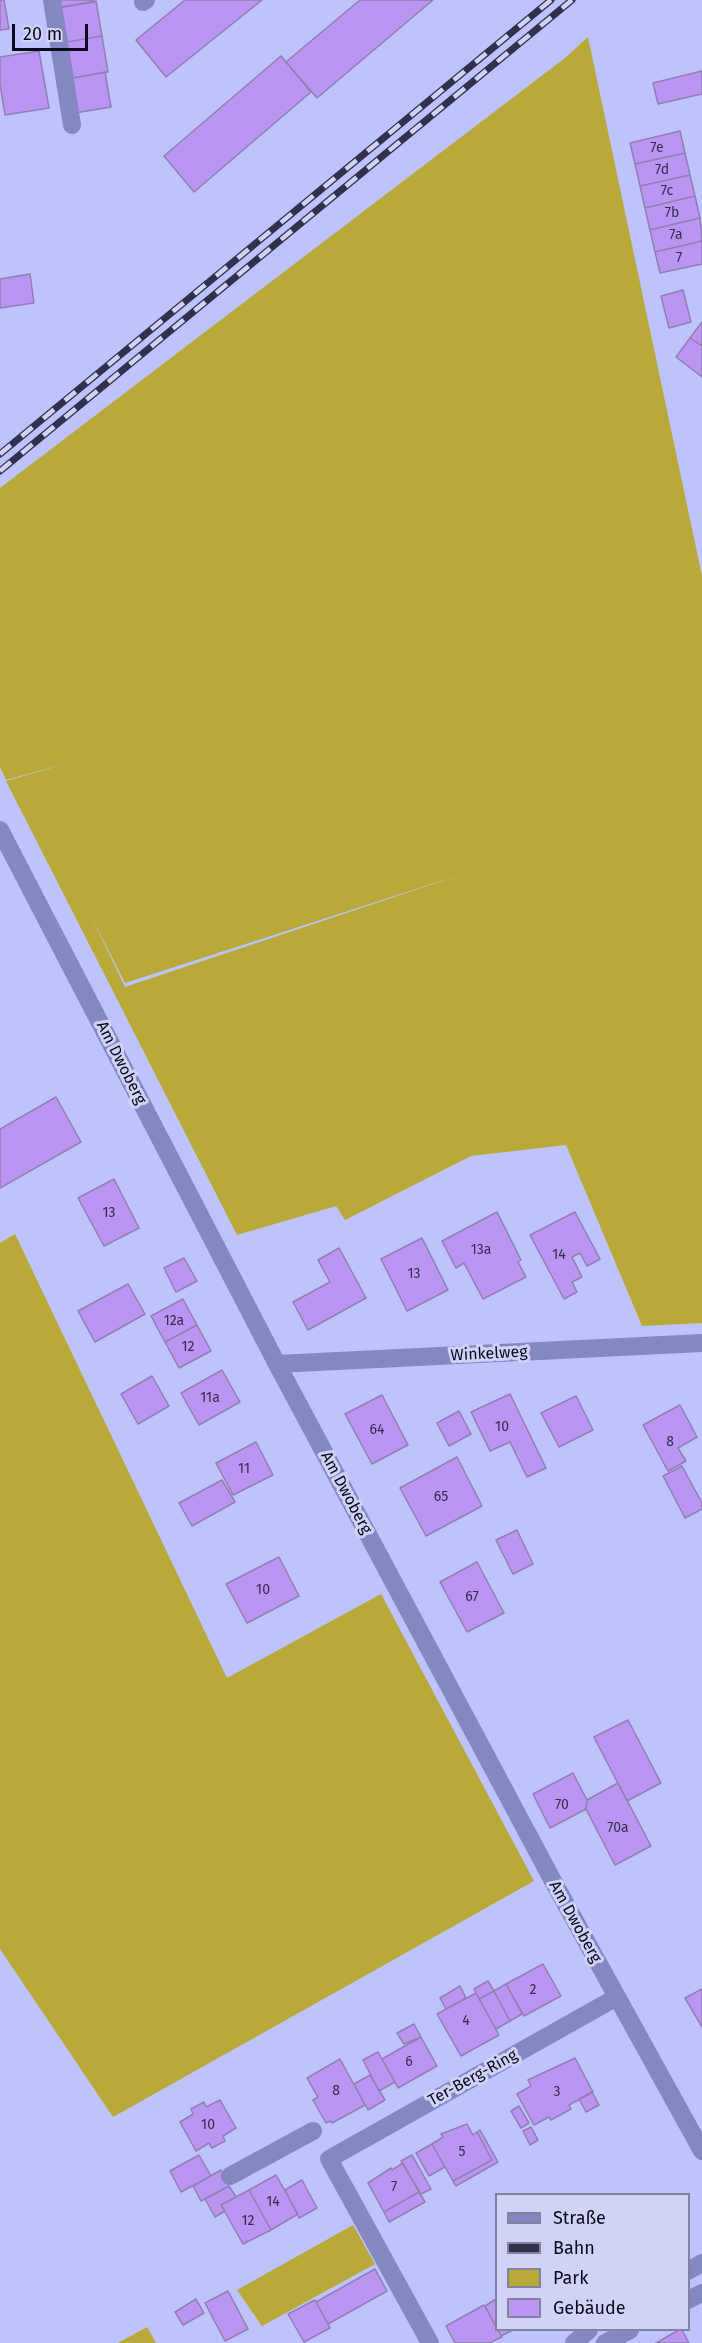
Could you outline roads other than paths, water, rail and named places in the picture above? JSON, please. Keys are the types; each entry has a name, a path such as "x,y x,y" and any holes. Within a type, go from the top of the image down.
{"street":[{"path":"52,0 72,125"},
{"name":"Am Dwoberg","path":"0,830 277,1364 702,2151"},
{"name":"Winkelweg","path":"277,1364 702,1343"},
{"name":"Ter-Berg-Ring","path":"329,2158 617,1997"},
{"path":"230,2176 310,2127 430,2343"},
{"path":"574,2343 588,2331"},
{"path":"604,2343 628,2331"}],"railway":[{"path":"0,454 551,0"},
{"path":"0,471 572,0"}]}
